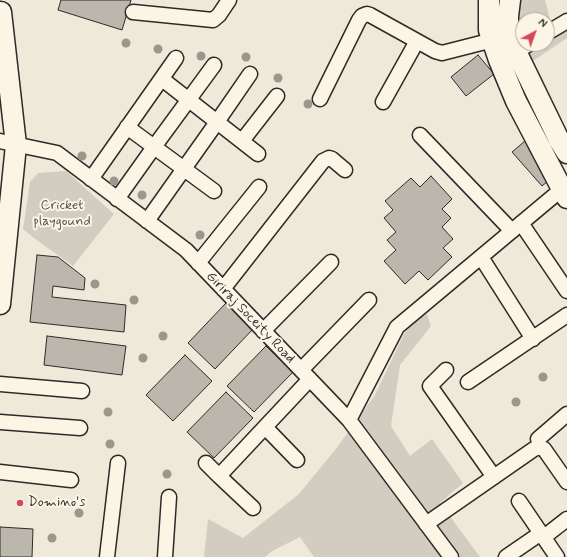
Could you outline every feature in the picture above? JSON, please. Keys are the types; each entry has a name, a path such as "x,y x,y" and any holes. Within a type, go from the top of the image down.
{"street":[{"path":"133,12 213,20 219,15 229,0"},
{"path":"349,420 397,327 516,227 565,191 516,101 499,60 489,30 489,0"},
{"path":"510,0 508,30 511,41 515,43"},
{"path":"0,304 8,143 2,8"},
{"path":"320,99 359,20 362,16 367,14 442,53 492,40"},
{"path":"555,28 567,21"},
{"path":"383,102 417,41"},
{"path":"525,52 564,142 542,151"},
{"path":"90,179 176,58"},
{"path":"117,199 214,65"},
{"path":"147,221 250,74"},
{"path":"162,79 258,154"},
{"path":"242,142 277,96"},
{"path":"127,127 214,191"},
{"path":"420,135 516,227 567,291"},
{"name":"Giriraj Soceity Road","path":"8,143 57,153 186,250 349,420 450,557"},
{"path":"222,289 323,161 329,158 332,159 345,170"},
{"path":"198,263 259,187"},
{"path":"481,257 533,339"},
{"path":"263,331 331,262"},
{"path":"219,476 264,428 305,375 369,300"},
{"path":"468,382 567,316"},
{"path":"446,370 430,386 494,477"},
{"path":"0,384 82,391"},
{"path":"538,439 567,414"},
{"path":"0,422 80,428"},
{"path":"264,428 297,460"},
{"path":"426,524 534,449 540,447 544,449 567,482"},
{"path":"107,557 118,463"},
{"path":"206,463 253,508"},
{"path":"0,472 71,480"},
{"path":"165,557 169,497"},
{"path":"519,501 557,557"},
{"path":"506,557 567,519"}],"green space":[{"path":"518,0 545,0 548,12 516,12"},
{"path":"567,13 567,38 555,46 555,21"},
{"path":"528,52 546,52 533,61"},
{"name":"Cricket playgound","path":"66,171 114,214 73,266 23,229 30,182 38,173"},
{"path":"425,309 431,326 400,365 391,426 410,456 432,439 463,483 440,503 480,557 314,557 300,537 272,551 265,557 204,557 208,519 243,538 299,494 335,450 375,395 404,334"}],"building":[{"path":"61,0 131,0 122,30 58,10"},
{"path":"478,55 494,74 466,96 451,77"},
{"path":"531,136 548,181 542,186 512,152"},
{"path":"431,176 452,199 442,209 451,218 442,227 453,239 443,248 452,257 428,280 419,271 405,284 384,261 396,250 387,240 396,232 384,218 393,210 385,201 411,178 420,187"},
{"path":"37,255 58,257 85,278 84,290 53,286 52,297 126,305 124,332 30,322"},
{"path":"226,303 253,329 215,369 188,343"},
{"path":"47,336 126,346 122,375 44,365"},
{"path":"266,346 293,372 254,412 227,386"},
{"path":"185,355 212,381 173,421 146,395"},
{"path":"226,392 253,418 214,458 187,432"},
{"path":"0,527 33,529 32,557 0,557"}],"place":[{"name":"Domino's","path":"20,503"}]}
